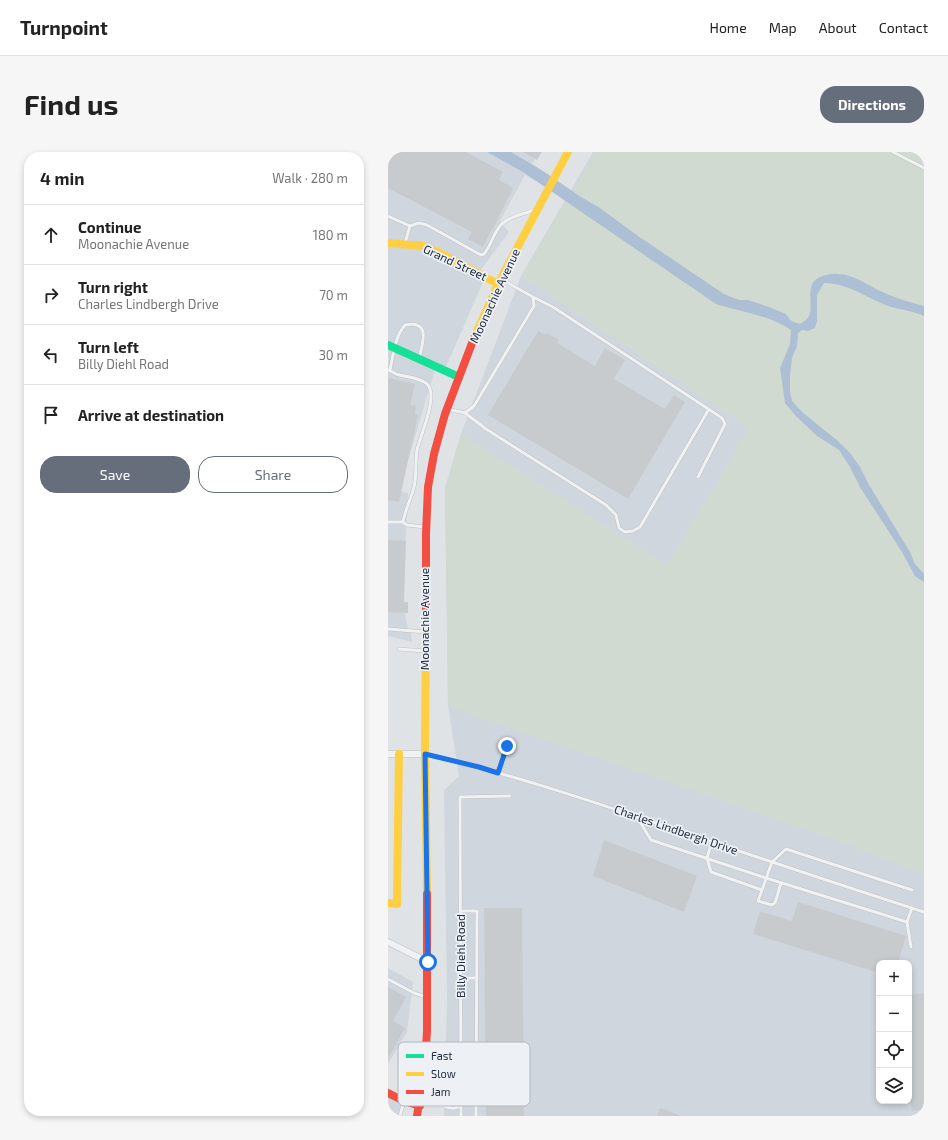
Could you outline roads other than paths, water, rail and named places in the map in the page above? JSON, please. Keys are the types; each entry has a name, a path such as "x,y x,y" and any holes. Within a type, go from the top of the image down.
{"main road":[{"name":"Moonachie Avenue","path":"426,1042 428,962 425,651 426,527 428,488 434,454 447,409 459,377 500,281 568,152"},
{"name":"Grand Street","path":"388,243 423,246 500,281"},
{"path":"391,346 459,377"},
{"path":"388,903 397,904 399,754"},
{"path":"388,1093 398,1098"},
{"name":"Moonachie Avenue","path":"417,1116 420,1106"}],"street":[{"path":"388,754 425,754"},
{"path":"388,942 428,962"}],"lane":[{"path":"893,152 924,168"},
{"path":"388,216 410,226 419,223 427,225 481,255 484,254 490,246 498,227 504,222 538,209"},
{"path":"405,244 410,226"},
{"path":"500,281 560,311 722,418 725,424 698,477"},
{"path":"466,413 474,406 524,325 534,306 533,297"},
{"path":"403,522 405,511 414,489 417,448 428,416 430,391 428,385 422,381 389,370 391,346 405,325 416,325 421,328 424,333 424,340 419,359"},
{"path":"447,409 466,413 486,429 606,505 616,515 619,528 625,532 633,531 640,527 709,409"},
{"path":"388,522 403,522 407,525 426,527"},
{"path":"388,629 426,632"},
{"path":"399,648 425,651"},
{"path":"498,773 507,746"},
{"name":"Charles Lindbergh Drive","path":"425,754 479,767 638,817 924,912"},
{"name":"Billy Diehl Road","path":"461,1042 460,796 510,796"},
{"path":"638,817 651,840 781,883 907,922"},
{"path":"712,842 707,858 711,872 762,890"},
{"path":"781,883 775,904 772,905 758,901 772,862 786,849 912,890"},
{"path":"911,947 907,922 912,908"},
{"path":"461,911 477,911 477,1042"},
{"path":"461,978 477,978"},
{"path":"388,979 427,998"},
{"path":"400,1116 403,1106"},
{"path":"420,1106 444,1106 450,1108 457,1108 461,1106"},
{"name":"Billy Diehl Road","path":"461,1106 461,1116"},
{"path":"476,1106 476,1116"}],"water":[{"path":"487,152 511,152 600,208 638,236 724,294 739,300 748,300 769,307 786,314 791,321 800,324 807,319 810,312 810,295 812,284 820,277 831,274 843,274 889,295 924,306 924,316 883,304 850,288 824,283 817,295 817,321 815,328 808,331 802,330 798,333 797,346 792,358 790,392 792,401 802,412 838,441 850,453 860,467 869,485 910,552 915,564 924,574 924,582 915,576 902,552 860,487 839,450 817,436 785,403 780,368 790,344 791,330 764,317 716,304 523,172"}]}
